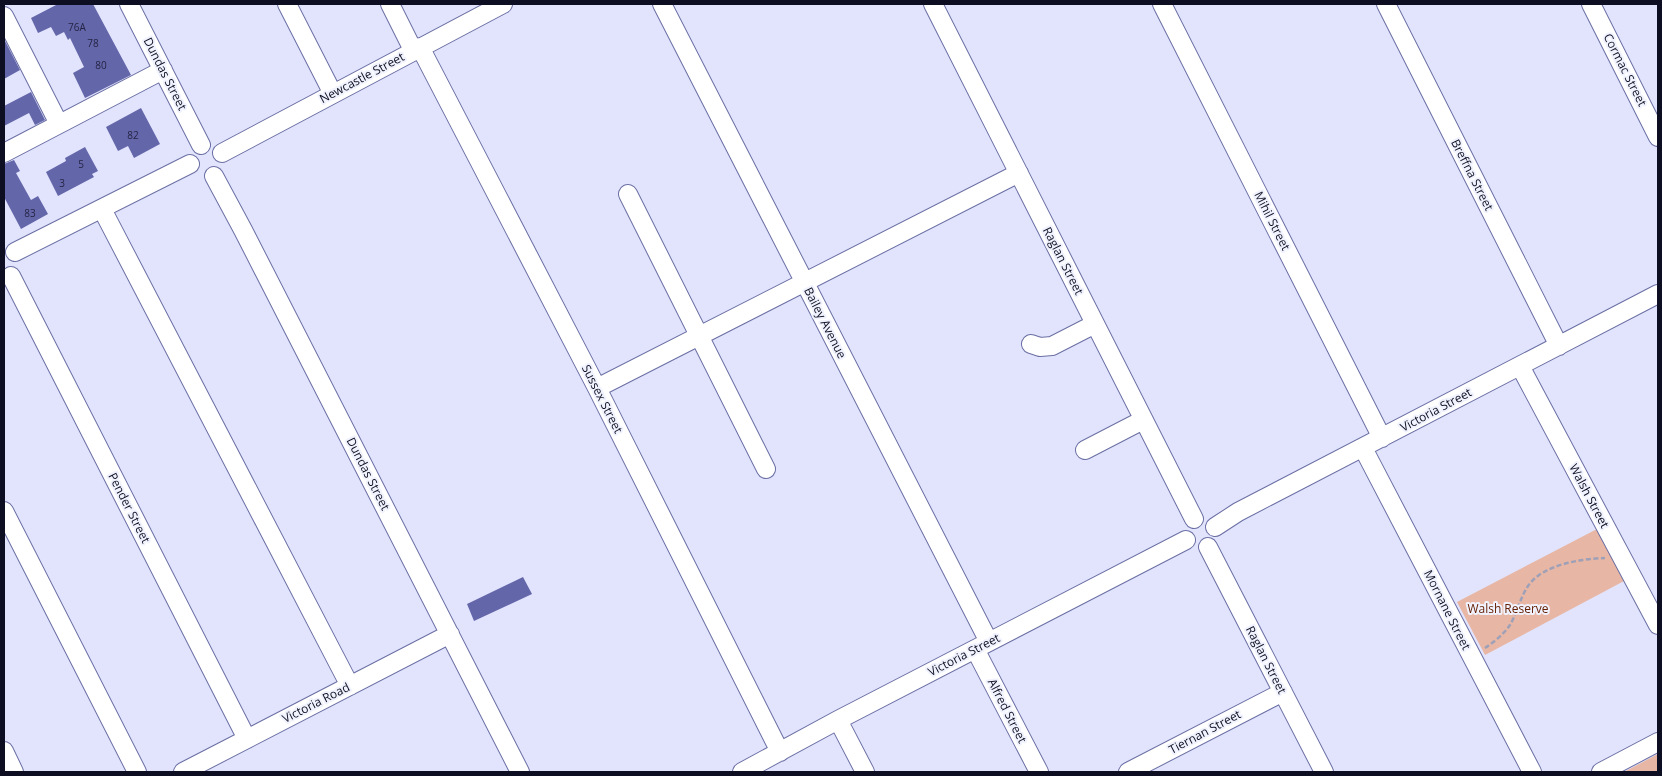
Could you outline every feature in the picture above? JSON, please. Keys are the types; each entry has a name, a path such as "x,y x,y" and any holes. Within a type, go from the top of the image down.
{"street":[{"name":"Dundas Street","path":"129,4 201,145"},
{"path":"287,4 333,94"},
{"name":"Sussex Street","path":"390,4 417,49 597,388 780,752"},
{"name":"Newcastle Street","path":"222,153 503,4"},
{"name":"Bailey Avenue","path":"662,4 805,282 982,646"},
{"name":"Mihil Street","path":"1162,4 1382,438"},
{"name":"Breffna Street","path":"1386,4 1559,346"},
{"name":"Cormac Street","path":"1591,4 1658,137"},
{"name":"Raglan Street","path":"937,5 1018,173 1194,519"},
{"path":"4,16 58,124"},
{"path":"4,153 163,70"},
{"path":"201,145 215,146 222,153 224,164 214,176 199,176 192,169 190,160 193,151 201,145"},
{"path":"7,276 14,273 19,265 19,261 9,250 102,209 190,164"},
{"path":"597,388 1018,173"},
{"name":"Dundas Street","path":"214,176 244,230 520,772"},
{"path":"628,194 766,469"},
{"path":"102,209 350,686"},
{"name":"Pender Street","path":"7,276 247,739"},
{"name":"Victoria Street","path":"1215,527 1238,512 1658,294"},
{"path":"1031,344 1040,347 1052,346 1095,324"},
{"name":"Walsh Street","path":"1520,366 1658,625"},
{"path":"1085,450 1144,420"},
{"name":"Mornane Street","path":"1363,448 1532,772"},
{"path":"4,511 137,772"},
{"path":"1206,518 1215,527 1216,536 1212,544 1203,549 1193,547 1186,540 1185,530 1194,519 1206,518"},
{"name":"Victoria Street","path":"742,772 838,720 1186,540"},
{"name":"Raglan Street","path":"1208,547 1324,772"},
{"name":"Victoria Road","path":"183,772 450,634"},
{"name":"Alfred Street","path":"982,646 1039,772"},
{"name":"Tiernan Street","path":"1128,772 1282,692"},
{"path":"838,720 865,772"},
{"path":"1601,772 1658,742"},
{"path":"4,752 14,772"}],"path":[{"path":"1483,650 1510,625 1529,585 1540,575 1554,567 1569,562 1621,556"}],"green space":[{"name":"Walsh Reserve","path":"1597,529 1624,581 1485,655 1457,602"},
{"path":"1658,754 1658,772 1624,772"}],"building":[{"path":"58,4 93,4 131,75 85,98 73,73 84,67 70,38 68,40 64,32 56,36 51,27 38,33 31,18"},
{"path":"4,39 20,70 4,79"},
{"path":"31,92 45,120 35,125 29,113 4,126 4,106"},
{"path":"141,108 160,144 134,158 128,146 118,151 106,127"},
{"path":"85,147 98,171 92,174 94,177 58,196 46,172 66,161 65,158"},
{"path":"14,160 20,171 16,173 31,200 38,196 48,214 21,229 4,197 4,164"},
{"path":"523,577 532,594 474,621 467,604"}]}
